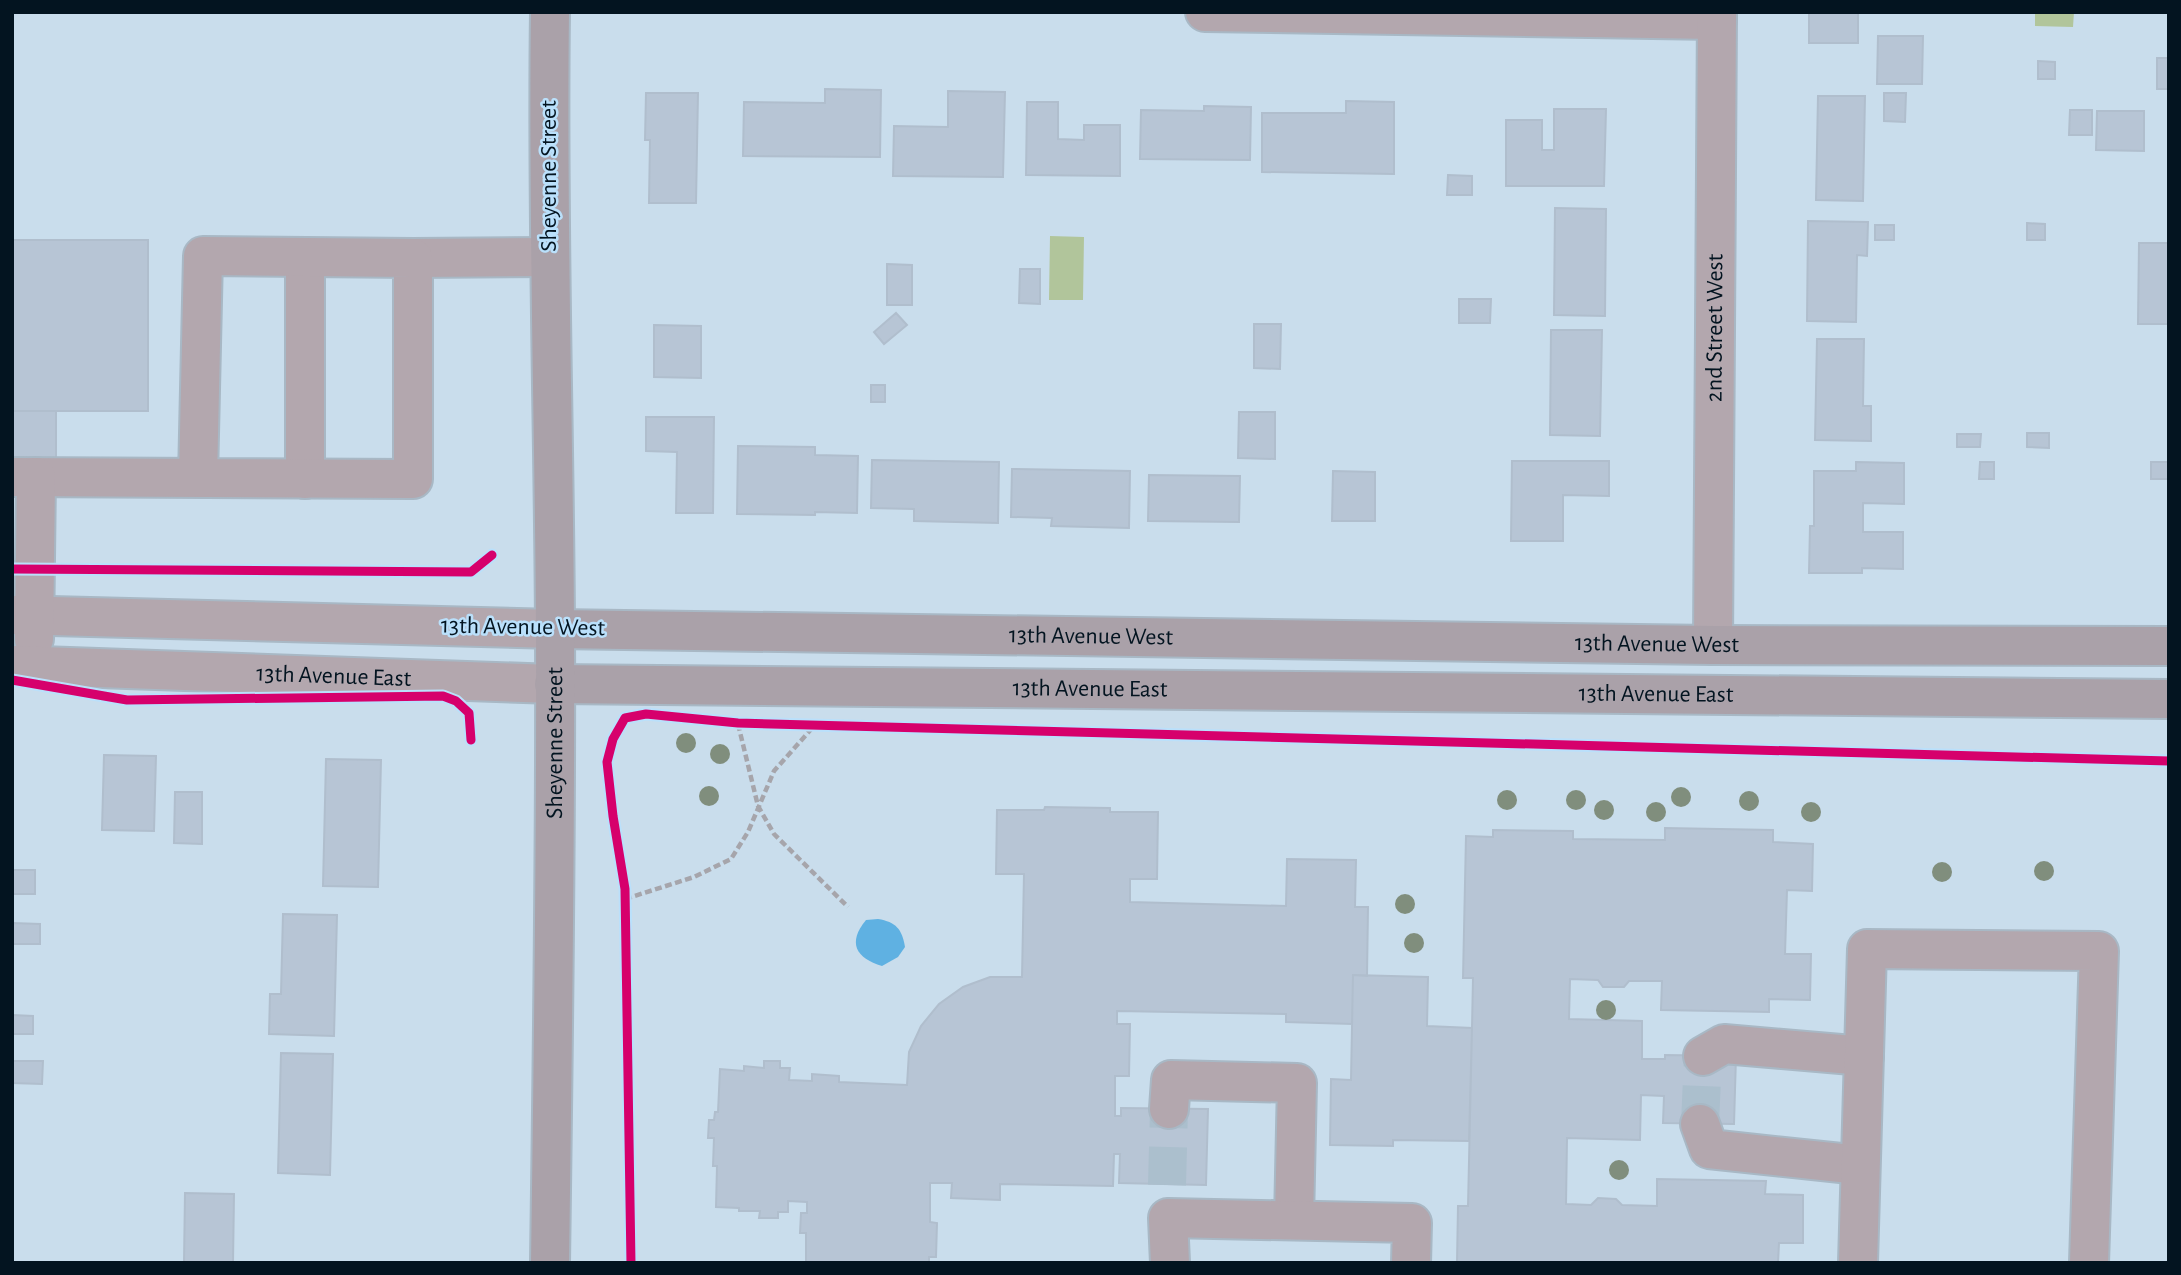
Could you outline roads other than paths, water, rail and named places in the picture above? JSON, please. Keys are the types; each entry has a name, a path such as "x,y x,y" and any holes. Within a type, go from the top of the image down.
{"main road":[{"name":"Sheyenne Street","path":"550,12 549,257 555,629 555,962 550,1263"},
{"name":"13th Avenue West","path":"555,629 1713,645 2169,646"},
{"name":"13th Avenue East","path":"554,684 2169,699"}],"street":[{"path":"1205,12 1717,16"},
{"name":"2nd Street West","path":"1713,645 1717,16"},
{"path":"198,478 203,256 549,257"},
{"path":"305,257 305,479"},
{"path":"23,665 24,477 413,479 413,258"},
{"name":"13th Avenue West","path":"23,615 555,629"},
{"name":"13th Avenue East","path":"23,665 554,684"},
{"path":"1858,1263 1867,949 2099,951 2089,1263"},
{"path":"1703,1056 1724,1044 1864,1056"},
{"path":"1169,1109 1171,1080 1297,1083 1293,1220"},
{"path":"1700,1124 1709,1149 1860,1165"},
{"path":"1170,1263 1168,1201 1293,1220 1412,1223 1411,1263"}],"water":[{"path":"878,919 897,927 905,947 898,957 882,966 866,959 857,949 856,943 860,928 866,920"}],"tunnel":[{"path":"1700,1124 1703,1056"},
{"path":"1167,1185 1169,1109"}]}
